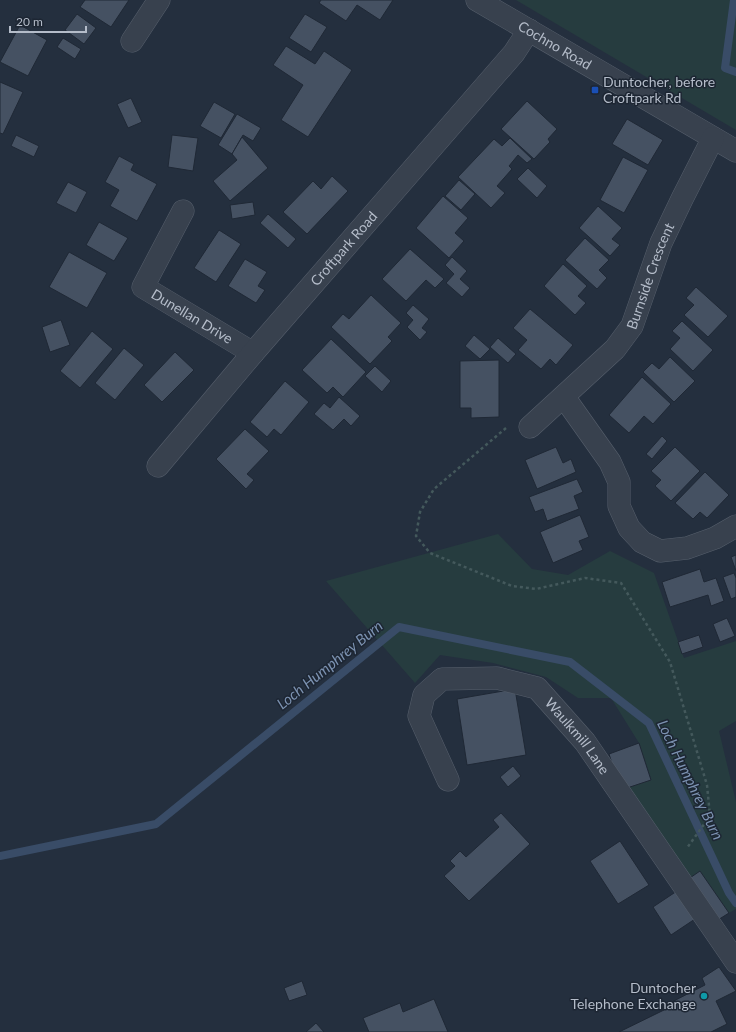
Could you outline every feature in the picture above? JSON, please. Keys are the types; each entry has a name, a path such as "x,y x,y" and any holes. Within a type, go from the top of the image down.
{"street":[{"path":"132,41 159,0"},
{"name":"Cochno Road","path":"477,0 736,151"},
{"name":"Croftpark Road","path":"158,466 253,353 514,53 529,30"},
{"name":"Burnside Crescent","path":"530,427 615,349 632,326 661,243 713,138"},
{"name":"Dunellan Drive","path":"183,211 143,287 253,353"},
{"path":"564,397 610,462 619,482 619,506 629,528 642,542 660,551 687,548 715,538 736,526"},
{"name":"Waulkmill Lane","path":"448,780 419,716 424,695 442,679 496,678 537,688 585,742 736,962"}],"path":[{"path":"530,427 507,427 434,489 420,512 416,536 430,553 512,586 536,589 585,578 621,583 670,662 707,785 710,816 686,849 677,858 667,861"}],"green space":[{"path":"516,0 736,0 736,130"},
{"path":"498,534 532,569 568,575 610,551 654,573 684,658 736,641 736,721 719,731 736,802 736,909 729,913 684,882 621,790 651,779 639,743 611,698 578,698 546,677 493,663 440,655 415,683 326,581"}],"building":[{"path":"85,0 129,0 111,27 80,7"},
{"path":"321,0 393,0 380,20 357,5 346,21 319,3"},
{"path":"77,14 96,28 84,44 65,30"},
{"path":"305,14 327,27 311,52 289,38"},
{"path":"20,25 47,40 28,76 0,62"},
{"path":"63,38 81,49 75,59 57,47"},
{"path":"286,46 315,64 324,51 352,70 308,137 281,120 303,85 273,65"},
{"path":"0,82 23,92 3,134 0,133"},
{"path":"131,98 142,122 128,128 117,104"},
{"path":"527,101 557,129 548,139 550,142 534,159 501,129"},
{"path":"214,102 235,114 221,138 200,126"},
{"path":"237,114 261,128 253,141 243,135 232,154 218,145"},
{"path":"627,119 663,140 648,165 612,144"},
{"path":"16,135 39,146 34,157 11,146"},
{"path":"172,135 198,138 193,171 168,167"},
{"path":"242,137 268,168 230,201 213,181 237,160 232,154"},
{"path":"510,138 532,159 527,163 518,155 509,166 512,169 497,186 505,193 491,208 458,177 494,139 502,146"},
{"path":"119,156 134,164 131,170 157,184 137,221 110,206 119,190 105,182"},
{"path":"623,157 648,170 624,213 600,200"},
{"path":"528,168 547,186 537,198 517,179"},
{"path":"332,176 348,191 307,234 283,212 313,181 321,189"},
{"path":"459,180 475,194 461,210 445,196"},
{"path":"68,182 87,192 76,213 56,203"},
{"path":"443,196 468,218 455,233 464,241 449,258 416,228"},
{"path":"253,202 255,215 232,219 230,205"},
{"path":"598,206 622,228 612,239 620,245 610,256 579,228"},
{"path":"268,214 296,239 288,248 260,223"},
{"path":"99,222 128,238 114,261 86,245"},
{"path":"219,230 241,244 216,282 194,268"},
{"path":"585,238 609,260 599,270 607,278 597,289 565,260"},
{"path":"410,249 444,279 435,288 426,280 406,301 382,279"},
{"path":"69,252 107,273 87,308 49,287"},
{"path":"452,257 467,271 460,279 470,288 462,297 446,283 454,274 445,265"},
{"path":"245,259 267,272 258,286 265,290 256,303 228,286"},
{"path":"563,264 587,286 578,296 586,303 575,315 544,286"},
{"path":"696,287 728,316 708,337 684,315 694,305 686,298"},
{"path":"371,295 401,323 388,337 392,341 370,364 331,327 343,314 349,319"},
{"path":"413,305 429,319 422,328 427,332 420,340 407,327 413,320 406,313"},
{"path":"530,309 573,345 556,365 550,359 541,369 518,350 527,340 513,328"},
{"path":"61,320 70,345 50,352 42,327"},
{"path":"682,321 713,350 693,371 670,349 680,338 672,331"},
{"path":"92,331 113,349 80,388 60,371"},
{"path":"474,335 490,349 480,359 465,346"},
{"path":"498,338 516,354 508,363 490,347"},
{"path":"331,339 366,372 343,397 333,387 327,393 302,370"},
{"path":"124,348 144,365 115,400 95,383"},
{"path":"175,352 194,370 162,402 144,385"},
{"path":"670,357 695,381 674,402 643,372 652,363 659,369"},
{"path":"499,360 499,417 471,418 471,408 460,408 460,361"},
{"path":"375,366 391,381 382,392 365,376"},
{"path":"642,377 671,404 653,424 644,416 629,433 609,415"},
{"path":"285,381 309,402 281,435 274,429 267,437 250,422"},
{"path":"339,397 360,416 351,426 344,419 333,430 314,414 324,403 330,408"},
{"path":"245,429 269,451 247,474 254,480 246,489 216,459"},
{"path":"662,436 667,441 652,459 646,454"},
{"path":"556,447 563,463 571,459 576,472 537,489 525,460"},
{"path":"675,447 700,471 671,501 655,486 661,480 651,471"},
{"path":"705,472 729,495 707,518 700,512 693,519 675,503"},
{"path":"577,479 583,492 574,496 579,509 547,521 543,509 535,512 529,497"},
{"path":"580,515 589,537 579,541 583,550 553,563 540,532"},
{"path":"736,555 736,571 731,557"},
{"path":"700,569 704,582 716,578 724,601 711,606 708,595 670,607 662,582"},
{"path":"734,573 736,578 736,597 731,599 723,577"},
{"path":"727,618 735,636 720,642 713,624"},
{"path":"699,635 703,647 682,654 678,642"},
{"path":"515,689 526,755 467,765 457,699"},
{"path":"639,743 651,780 621,790 609,754"},
{"path":"513,766 521,776 508,787 500,777"},
{"path":"501,813 530,844 469,901 444,876 455,866 450,861 460,851 466,857 499,827 493,820"},
{"path":"620,841 649,885 618,904 590,861"},
{"path":"700,871 729,913 713,923 684,882"},
{"path":"677,891 695,919 671,935 653,907"},
{"name":"Duntocher Telephone Exchange","path":"719,967 736,991 716,1001 727,1024 711,1032 619,1032 664,1010 662,1007 705,985 702,978"},
{"path":"302,981 307,995 289,1001 284,988"},
{"path":"434,999 448,1032 369,1032 363,1018 400,1003 403,1012"},
{"path":"316,1023 324,1032 306,1032"}],"waterway":[{"path":"734,0 725,68 736,72"},
{"name":"Loch Humphrey Burn","path":"0,856 156,824 399,627 570,662 649,723 729,893 736,903"}],"place":[{"name":"Duntocher, before Croftpark Rd","path":"595,90"},
{"name":"Duntocher Telephone Exchange","path":"704,996"}]}
